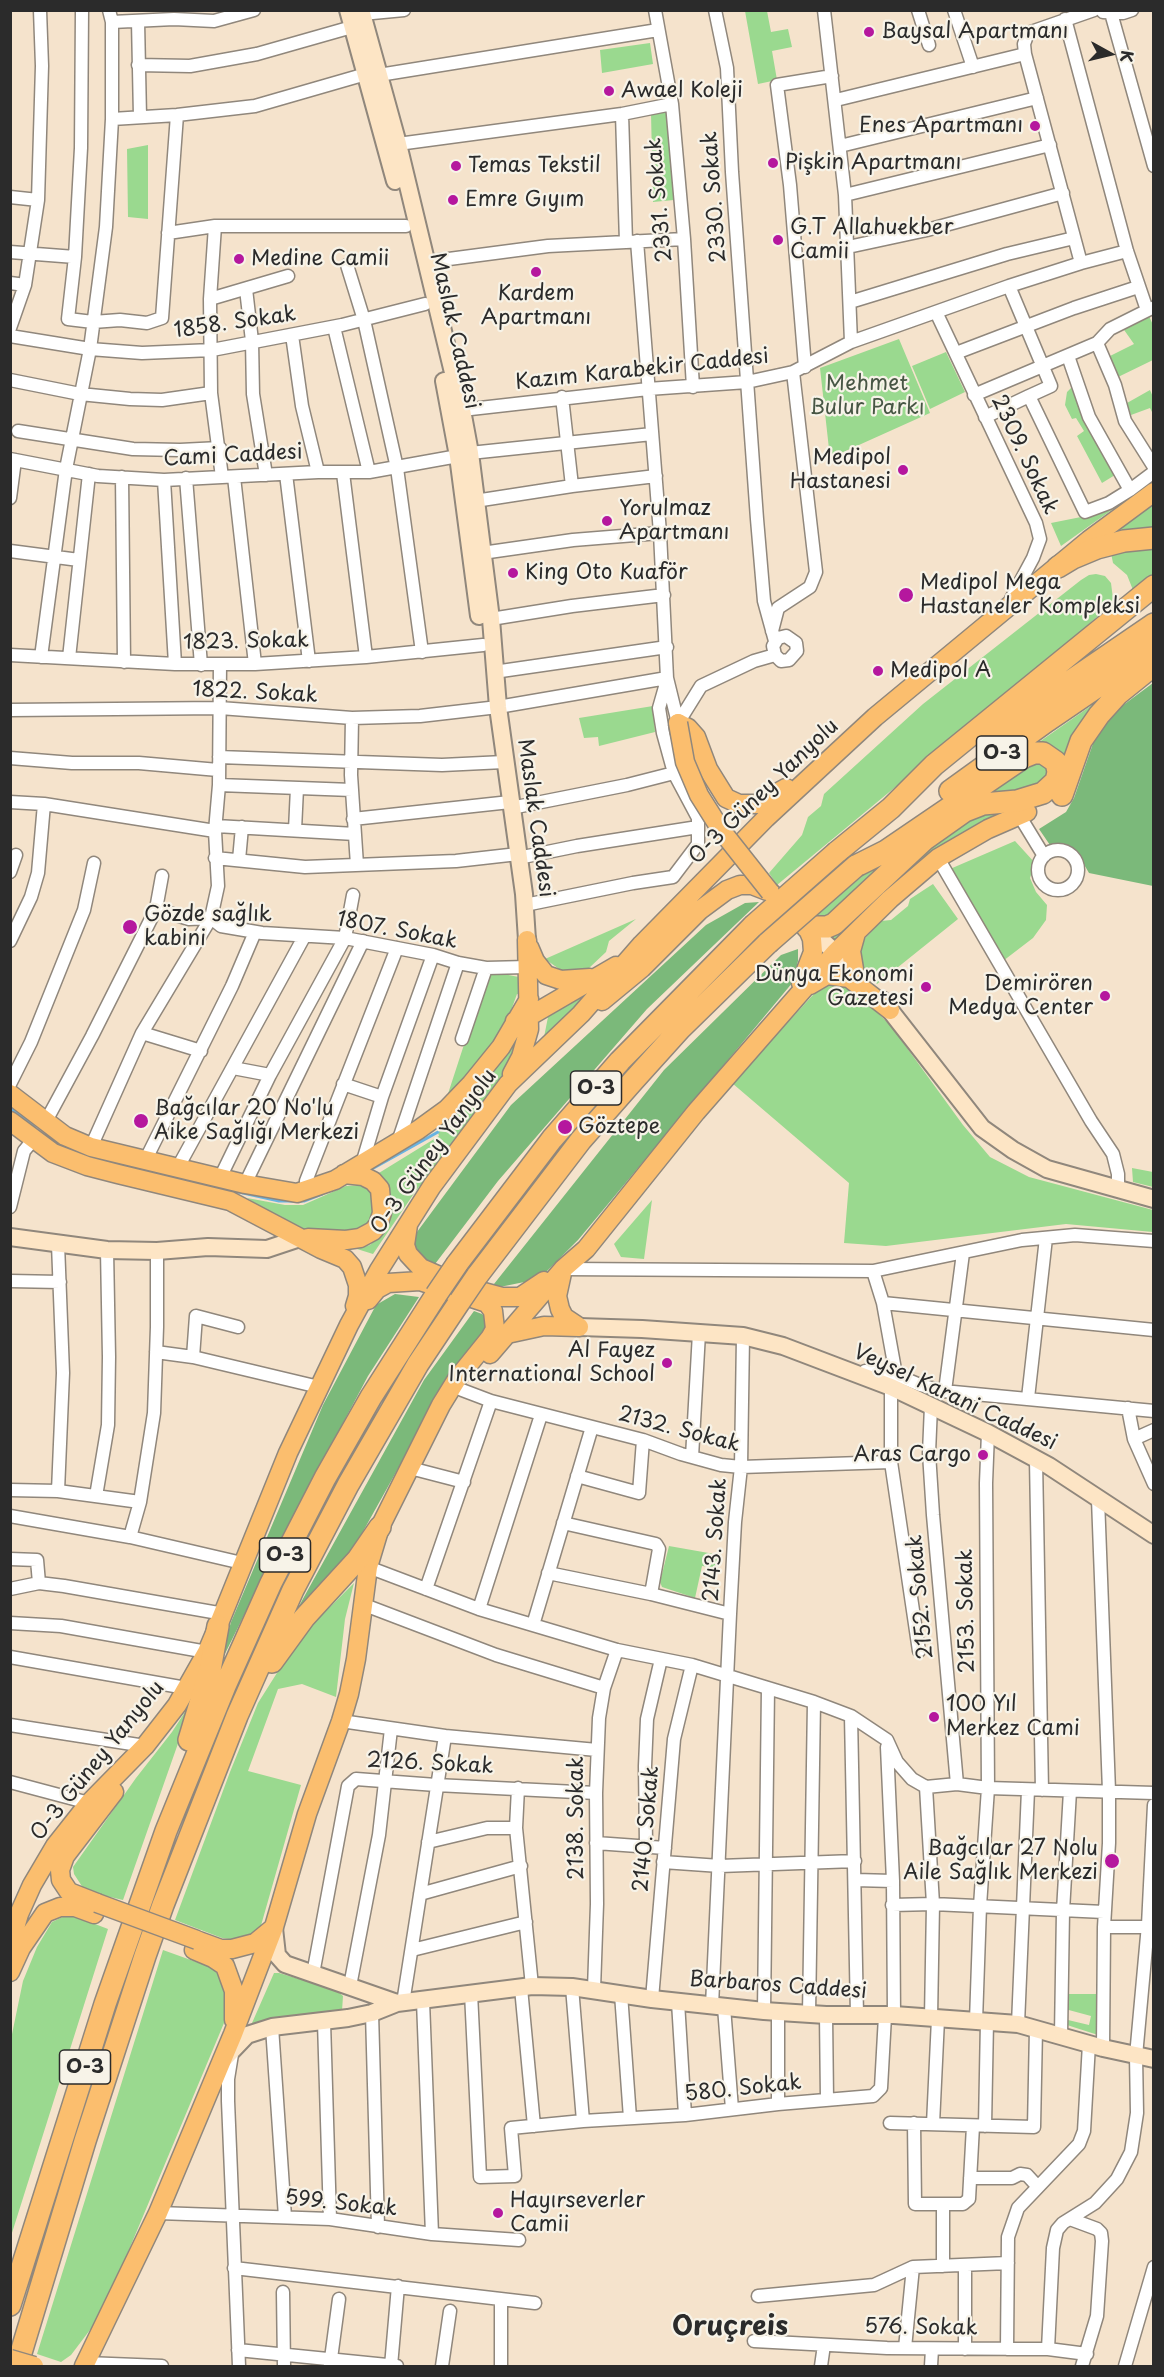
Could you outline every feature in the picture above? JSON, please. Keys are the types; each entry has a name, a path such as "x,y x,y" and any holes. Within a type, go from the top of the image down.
{"highway":[{"path":"1058,567 1097,548 1124,541 1154,538"},
{"path":"891,808 934,765 1154,585"},
{"name":"O-3","path":"10,2305 105,2004 166,1831 225,1686 296,1533 371,1397 435,1295 531,1166 604,1079 668,1010 753,926 891,808 1154,624"},
{"name":"O-3","path":"16,2367 85,2141 149,1946 237,1716 293,1590 348,1485 417,1364 527,1208 618,1098 680,1029 768,943 856,866 967,779 1154,648"},
{"path":"1023,814 1050,804 1063,794 1081,741 1099,715 1135,678 1154,665"},
{"path":"807,927 827,927 834,924 924,840 965,812 991,802 1031,798 1052,788 1058,772 1056,762 1043,753 1034,753 1024,757 886,851 856,866"},
{"path":"237,1716 288,1638 358,1559 380,1527"},
{"path":"166,1831 184,1755 210,1670 221,1620"}],"main road":[{"name":"Maslak Caddesi","path":"356,16 372,75 425,304 476,501 491,619 504,762 525,905 527,940"},
{"name":"Maslak Caddesi","path":"372,75 398,144 462,410 464,454 483,645 494,669"},
{"name":"O-3 Güney Yanyolu","path":"10,1945 19,1914 32,1885 55,1846 89,1803 145,1746 177,1705 207,1652 288,1453 349,1325 382,1263 414,1211 508,1084 581,1014 642,944 766,818 875,717 1112,522 1154,492"},
{"path":"678,723 688,728 696,737 708,769 726,798 749,806 773,797 818,762 842,748"},
{"path":"678,723 686,762 699,795 721,830 770,892 854,969 890,1010 982,1128 1013,1150 1047,1169 1154,1199"},
{"path":"414,1211 407,1227 405,1245 421,1268 435,1275 487,1294 520,1297 563,1269 586,1249 696,1112 835,953 890,899 938,858 988,829 1023,814"},
{"path":"581,1014 607,998 642,968 700,910 727,890 740,885 752,885 770,892"},
{"path":"785,1008 803,980 813,952 812,939 807,927"},
{"path":"854,969 851,951 857,932"},
{"path":"527,940 535,961 546,975 561,980 594,978"},
{"path":"508,1084 527,1041 525,1012 527,940"},
{"path":"10,1094 45,1123 65,1136 91,1147 177,1169 297,1193 362,1164 447,1109 496,1053 525,1012 614,968 642,944"},
{"path":"799,994 820,978 835,975 849,978 890,1010"},
{"path":"10,1121 53,1153 87,1166 231,1201 345,1259 352,1267 358,1285 358,1296 349,1325"},
{"path":"10,1238 107,1250 156,1251 208,1247 267,1249 300,1238 346,1240 360,1238 373,1231 378,1225 382,1213 380,1189 373,1180 363,1176 344,1174"},
{"path":"563,1269 557,1296 560,1309 564,1317 579,1328"},
{"path":"410,1468 462,1390 563,1269"},
{"path":"81,2365 85,2353 103,2328 158,2213 221,2062 233,2041 274,1927 307,1814 341,1721 356,1659 368,1567 380,1527 441,1405 495,1329 494,1311 487,1303 420,1281 395,1281 377,1289 349,1325"},
{"path":"507,1334 544,1326 579,1328"},
{"name":"Veysel Karani Caddesi","path":"579,1328 642,1329 743,1336 783,1346 893,1381 931,1406 988,1433 1036,1460 1154,1535"},
{"path":"145,1746 136,1762 65,1856 60,1870 61,1880 69,1892 96,1908 196,1945 221,1949 239,1948 255,1943 274,1927"},
{"path":"10,1972 21,1948 45,1913 60,1907 96,1908"},
{"name":"Barbaros Caddesi","path":"274,1927 275,1949 280,1959 293,1968 400,2003"},
{"path":"196,1945 225,1966 230,1976 234,1991 233,2041"},
{"path":"348,2018 354,2011 356,2003 350,1986"},
{"name":"Barbaros Caddesi","path":"233,2041 272,2027 348,2018 372,2013 400,2003 526,1987 572,1987 652,1999 771,2011 1018,2024 1096,2046 1154,2059"},
{"path":"10,2359 34,2367"}],"street":[{"path":"10,328 25,285 38,200 42,66 39,10"},
{"path":"82,10 81,148 75,257 68,319 147,323 162,318 177,115"},
{"path":"138,65 190,66 256,54 356,16 404,10"},
{"name":"2331. Sokak","path":"655,10 672,104 684,238 693,387"},
{"name":"2330. Sokak","path":"715,10 727,68 764,601 773,636"},
{"path":"824,10 845,195 851,342"},
{"path":"918,10 929,45"},
{"path":"954,10 973,67"},
{"path":"1081,263 1024,44 1028,33 1065,19 1095,10 1111,13 1132,10"},
{"path":"41,657 66,469 90,349 106,227 112,119 111,16 138,21 214,21 247,11"},
{"path":"1111,13 1148,123 1154,166"},
{"path":"974,395 1097,343 1110,329 1150,309 1138,287 1127,251 1065,19"},
{"path":"138,21 140,117"},
{"path":"112,119 177,115 255,106 372,75 658,30"},
{"path":"836,100 1025,54"},
{"path":"775,656 773,636 778,608 810,587 816,572 799,369 790,185 777,85 832,76"},
{"path":"840,146 1037,98"},
{"path":"398,144 621,114 672,104"},
{"path":"621,114 631,242 656,476 668,678 678,723"},
{"path":"845,195 1050,146"},
{"path":"848,247 927,230 1063,193"},
{"path":"10,197 38,200"},
{"path":"168,233 215,226 406,226"},
{"path":"215,226 210,299 212,393 220,448 228,477 255,664"},
{"path":"426,262 548,246 684,238"},
{"path":"850,302 1007,254 1074,238"},
{"name":"Kazım Karabekir Caddesi","path":"462,410 562,397 747,382 799,369 851,342 1009,286 1127,251"},
{"path":"10,252 75,257"},
{"path":"347,265 364,320 397,468 422,652"},
{"path":"210,299 288,276"},
{"path":"10,283 25,285"},
{"path":"985,417 1051,386 1009,286"},
{"path":"956,353 1138,287"},
{"path":"246,289 252,341 252,394 266,475"},
{"name":"1858. Sokak","path":"10,336 90,349 142,353 212,350 334,327 425,304"},
{"name":"2309. Sokak","path":"936,312 1036,523 1040,539 1024,578 1001,614"},
{"path":"334,327 369,472"},
{"path":"292,335 302,406 318,472"},
{"path":"1097,343 1115,385 1125,421 1154,467"},
{"path":"1068,356 1089,417 1130,490"},
{"path":"10,380 80,394 130,399 162,400 212,393"},
{"path":"1029,396 1084,512 1109,503 1154,472"},
{"path":"562,397 572,486"},
{"path":"18,431 134,449 220,448"},
{"name":"Cami Caddesi","path":"13,459 89,474 164,480 318,472 369,472 464,454 567,441 652,434"},
{"path":"10,498 13,459"},
{"path":"343,473 366,657"},
{"path":"69,658 89,474"},
{"path":"286,474 309,661"},
{"path":"476,501 656,476"},
{"path":"122,477 124,662"},
{"path":"186,478 201,665"},
{"path":"164,480 175,664"},
{"path":"482,553 573,540 660,533"},
{"path":"10,551 79,560"},
{"path":"491,619 664,595"},
{"path":"764,601 778,608"},
{"path":"678,723 700,686 754,661 775,656 785,661 793,658 797,651 796,643 790,637 773,636"},
{"name":"1823. Sokak","path":"10,655 201,665 255,664 366,657 483,645"},
{"path":"494,669 667,647"},
{"path":"91,1147 142,1033 211,918 218,886 215,858 219,785 220,664"},
{"path":"525,905 673,877 698,844 698,818 674,773 663,734 659,708 668,678"},
{"name":"1822. Sokak","path":"10,710 220,708 352,718 420,716 498,707 668,678"},
{"path":"352,718 352,790 357,865"},
{"path":"10,758 72,764 442,765 504,762"},
{"path":"353,819 510,805 627,785 674,773"},
{"path":"219,785 352,790"},
{"path":"295,830 297,788"},
{"path":"10,802 44,804 216,828 242,827 355,834"},
{"path":"10,941 31,897 38,873 44,804"},
{"path":"1023,814 1047,854"},
{"path":"239,860 242,827"},
{"path":"215,858 305,867 456,861 518,856 698,827"},
{"path":"10,872 16,855"},
{"path":"938,858 1090,1121 1113,1154 1118,1174 1118,1190"},
{"path":"10,1084 32,1042 84,910 94,863"},
{"path":"45,1123 156,909 162,876"},
{"path":"220,1178 270,1075 345,938 353,895"},
{"name":"1807. Sokak","path":"156,909 189,919 211,918 221,926 255,932 345,938 486,968 526,967"},
{"path":"145,1161 200,1051 255,932"},
{"path":"177,1169 304,937"},
{"path":"245,1184 363,941"},
{"path":"307,1190 306,1181 397,948"},
{"path":"362,1164 382,1097 433,955"},
{"path":"398,1142 458,963"},
{"path":"462,1039 486,968"},
{"path":"142,1033 200,1051"},
{"path":"232,1068 270,1075"},
{"path":"343,1084 382,1097"},
{"path":"10,1207 24,1151 33,1140"},
{"path":"563,1269 873,1271 1022,1240 1075,1234 1154,1241"},
{"path":"1028,1398 1046,1238"},
{"path":"58,1244 63,1373 58,1491"},
{"path":"96,1496 108,1425 107,1250"},
{"path":"130,1537 140,1502 154,1413 156,1251"},
{"path":"945,1391 963,1253"},
{"path":"873,1271 883,1303 893,1381 891,1462 919,1651"},
{"path":"10,1281 60,1282"},
{"path":"883,1303 1154,1330"},
{"path":"193,1357 196,1316 238,1327"},
{"path":"692,1457 699,1333"},
{"name":"2143. Sokak","path":"732,2109 718,2006 721,1783 735,1522 741,1467 743,1336"},
{"path":"156,1352 193,1357 319,1387"},
{"path":"818,1352 893,1381 945,1391 1154,1411"},
{"name":"2132. Sokak","path":"462,1390 491,1401 643,1440 721,1465 741,1467 891,1462"},
{"path":"426,1589 491,1401"},
{"name":"2152. Sokak","path":"931,1406 929,1453 933,1515 957,1784"},
{"path":"1128,1408 1134,1439 1154,1484"},
{"path":"479,1608 541,1415"},
{"path":"533,1625 592,1427"},
{"path":"1134,1439 1154,1430"},
{"name":"2153. Sokak","path":"943,2205 963,2204 969,2199 970,2178 979,2126 980,1906 988,1788 986,1483 988,1433"},
{"path":"577,1476 639,1492 643,1440"},
{"path":"1036,1460 1042,1790"},
{"path":"410,1468 464,1482"},
{"path":"10,1490 58,1491 140,1502"},
{"path":"1007,2349 1008,2237 1012,2223 1018,2208 1079,2144 1084,2131 1096,2046 1109,1843 1098,1499"},
{"path":"10,1516 130,1537 242,1563"},
{"path":"563,1522 656,1544 659,1549 651,1594"},
{"path":"10,1559 37,1560 39,1583"},
{"path":"368,1567 479,1608 533,1625 617,1650 692,1665 814,1702 851,1716 887,1740 897,1762 912,1779 926,1787 957,1784 1028,1790 1154,1793"},
{"path":"548,1573 651,1594 730,1614"},
{"path":"10,1589 39,1583 64,1586 221,1620"},
{"path":"362,1604 496,1655 604,1688"},
{"path":"10,1623 61,1626 207,1652"},
{"name":"2138. Sokak","path":"594,1989 599,1718 604,1688 617,1650"},
{"path":"10,1657 186,1688"},
{"path":"646,1845 647,1719 661,1659"},
{"name":"2140. Sokak","path":"652,1999 674,1739 692,1665"},
{"path":"768,1688 766,1864 771,2011 778,2104"},
{"path":"809,2014 814,1702"},
{"path":"851,1716 857,2015"},
{"path":"341,1721 445,1736 597,1750"},
{"path":"10,1725 145,1746"},
{"path":"350,1986 379,1835 391,1728"},
{"path":"400,2003 412,1950 445,1736"},
{"name":"580. Sokak","path":"471,1993 480,2177 515,2176 511,2128 685,2115 873,2096 881,2088 889,2016 893,1881 887,1740"},
{"name":"2126. Sokak","path":"313,1974 348,1786 356,1779 596,1793"},
{"path":"10,1782 89,1803"},
{"path":"926,1787 933,1904 933,2124"},
{"path":"518,1788 516,1828 526,1922 526,1987 534,2126"},
{"path":"1018,2024 1028,1790"},
{"path":"1061,2035 1063,1911 1070,1791"},
{"path":"1048,2349 1053,2248 1057,2230 1063,2223 1095,2203 1117,2179 1131,2152 1137,2113 1136,2056 1151,1926 1154,1805"},
{"path":"428,1842 488,1828 516,1828"},
{"path":"596,1843 666,1848"},
{"path":"663,1862 720,1866 855,1861"},
{"path":"420,1894 521,1866"},
{"path":"855,1880 893,1881"},
{"path":"892,1905 933,1904 1022,1910 1104,1912"},
{"path":"412,1950 526,1922"},
{"path":"1104,1927 1151,1926"},
{"path":"572,1987 583,2121"},
{"path":"621,1994 630,2118"},
{"path":"423,2001 432,2234"},
{"path":"678,2002 685,2115"},
{"path":"372,2013 378,2227"},
{"path":"826,2015 826,2100"},
{"path":"324,2022 330,2219"},
{"path":"272,2027 285,2217"},
{"path":"890,2123 1034,2127 1036,2029"},
{"path":"233,2041 228,2079 239,2367"},
{"path":"914,2123 915,2204 943,2205 943,2266"},
{"path":"970,2178 1012,2178 1020,2174 1027,2175 1038,2187"},
{"name":"599. Sokak","path":"158,2213 330,2219 432,2234 519,2240"},
{"path":"1070,2219 1097,2229 1101,2233 1097,2316 1082,2367"},
{"path":"758,2296 874,2285 913,2267 1008,2263"},
{"path":"964,2266 965,2349"},
{"path":"1125,2367 1154,2266"},
{"path":"905,2348 913,2267"},
{"path":"234,2268 535,2303"},
{"path":"391,2366 398,2286"},
{"path":"284,2292 284,2360"},
{"path":"330,2363 339,2299"},
{"path":"501,2299 501,2367"},
{"path":"442,2367 450,2311"},
{"name":"576. Sokak","path":"754,2341 932,2349 1048,2349 1087,2354"},
{"path":"821,2367 824,2345"},
{"path":"931,2367 932,2349"},
{"path":"238,2350 284,2360 397,2367"},
{"path":"81,2365 162,2367"}],"green space":[{"path":"745,11 767,11 771,32 788,29 792,47 772,51 777,80 758,84"},
{"path":"650,43 653,64 602,73 600,50"},
{"path":"667,112 674,200 653,202 651,113"},
{"path":"148,145 148,219 128,217 127,149"},
{"path":"1149,316 1153,325 1153,360 1116,378 1106,358 1134,344 1122,327"},
{"name":"Mehmet Bulur Parkı","path":"899,339 930,413 830,458 820,368"},
{"path":"946,352 965,392 930,409 912,366"},
{"path":"1074,385 1115,475 1102,483 1077,436 1084,431 1076,418 1072,419 1065,405 1067,392"},
{"path":"1150,390 1153,397 1153,414 1150,408 1131,415 1127,403"},
{"path":"1137,492 1061,546 1051,523 1091,515"},
{"path":"1153,502 1153,531 1106,538"},
{"path":"1153,547 1153,578 1135,595 1127,575 1113,563 1111,553"},
{"path":"1096,574 1105,576 1111,583 1113,599 1110,605 1056,654 777,885 769,873 802,835 808,817 821,806 824,794 923,704 1081,580"},
{"path":"1153,683 1153,886 1089,873 1082,861 1068,851 1052,848 1039,829 1066,812 1074,798 1096,735 1122,706"},
{"path":"1105,696 1067,770 1032,747"},
{"path":"653,706 655,732 599,746 598,737 584,738 579,718"},
{"path":"1038,760 1049,768 1050,775 1042,788 984,796"},
{"path":"1006,808 983,822 834,944 825,935 905,866 974,813"},
{"path":"1015,841 1035,863 1030,878 1036,892 1047,905 1046,920 1033,938 1003,961 950,869"},
{"path":"910,843 826,923 808,922 866,873"},
{"path":"933,884 958,919 877,984 855,961 859,945 881,921 891,920 908,906 910,899"},
{"path":"759,902 647,1009 498,1181 432,1268 412,1250 414,1236 511,1105 706,925 745,903"},
{"path":"636,919 609,941 606,952 588,969 562,971 545,959"},
{"path":"798,949 793,982 578,1240 539,1279 490,1289 664,1070 781,955"},
{"path":"488,971 529,979 526,997 517,994 509,1016 496,1039 444,1106"},
{"path":"824,983 850,986 891,1026 963,1125 990,1157 1029,1177 1153,1210 1153,1232 1066,1224 886,1246 844,1243 849,1183 732,1083"},
{"path":"584,995 585,999 543,1042 548,1017"},
{"path":"523,1036 507,1077 415,1192 373,1254 357,1249 370,1245 381,1234 374,1176 439,1136 437,1129 453,1116 499,1060"},
{"path":"1132,1168 1153,1172 1153,1187 1133,1182"},
{"path":"362,1185 370,1189 378,1203 368,1227 350,1234 294,1228 247,1198 285,1205 303,1205 346,1186"},
{"path":"652,1200 644,1259 621,1257 614,1244"},
{"path":"395,1294 419,1297 368,1376 281,1540 217,1670 231,1622 323,1405 376,1305"},
{"path":"474,1311 482,1314 488,1320 488,1333 434,1404 351,1553 294,1615 424,1380"},
{"path":"669,1546 720,1555 717,1568 702,1566 695,1598 662,1587 660,1582"},
{"path":"354,1583 345,1619 336,1697 302,1684 278,1689 248,1771 301,1785 260,1929 243,1941 222,1938 175,1920 258,1703 299,1638"},
{"path":"194,1698 123,1900 85,1891 74,1874 73,1867 136,1778 172,1732"},
{"path":"69,1914 108,1929 11,2236 11,2039 23,1981 37,1947 52,1922"},
{"path":"163,1950 213,1968 225,1989 227,2006 224,2023 102,2314 71,2355 61,2362 37,2354"},
{"path":"274,1973 336,1990 343,1996 342,2011 255,2025 252,2023"},
{"path":"1065,1994 1099,1994 1098,2035 1067,2025 1068,2020 1089,2025 1091,2016 1065,2009"}],"waterway":[{"path":"10,1107 35,1128"},
{"path":"370,1170 438,1132"},
{"path":"45,1136 59,1142"},
{"path":"93,1157 279,1201 304,1201 322,1194"}],"place":[{"name":"Baysal Apartmanı","path":"869,32"},
{"name":"Awael Koleji","path":"609,91"},
{"name":"Enes Apartmanı","path":"1035,126"},
{"name":"Pişkin Apartmanı","path":"773,163"},
{"name":"Temas Tekstil","path":"456,166"},
{"name":"Emre Gıyım","path":"453,200"},
{"name":"G.T Allahuekber Camii","path":"778,240"},
{"name":"Medine Camii","path":"239,259"},
{"name":"Kardem Apartmanı","path":"536,272"},
{"name":"Medipol Hastanesi","path":"903,470"},
{"name":"Yorulmaz Apartmanı","path":"607,521"},
{"name":"King Oto Kuaför","path":"513,573"},
{"name":"Medipol Mega Hastaneler Kompleksi","path":"906,595"},
{"name":"Medipol A","path":"878,671"},
{"name":"Gözde sağlık kabini","path":"130,927"},
{"name":"Dünya Ekonomi Gazetesi","path":"926,987"},
{"name":"Demirören Medya Center","path":"1105,996"},
{"name":"Bağcılar 20 No'lu Aike Sağlığı Merkezi","path":"141,1121"},
{"name":"Göztepe","path":"565,1127"},
{"name":"Al Fayez International School","path":"667,1363"},
{"name":"Aras Cargo","path":"983,1455"},
{"name":"100 Yıl Merkez Cami","path":"934,1717"},
{"name":"Bağcılar 27 Nolu Aile Sağlık Merkezi","path":"1112,1861"},
{"name":"Hayırseverler Camii","path":"498,2213"}],"district":[{"name":"Oruçreis","path":"730,2328"}]}
